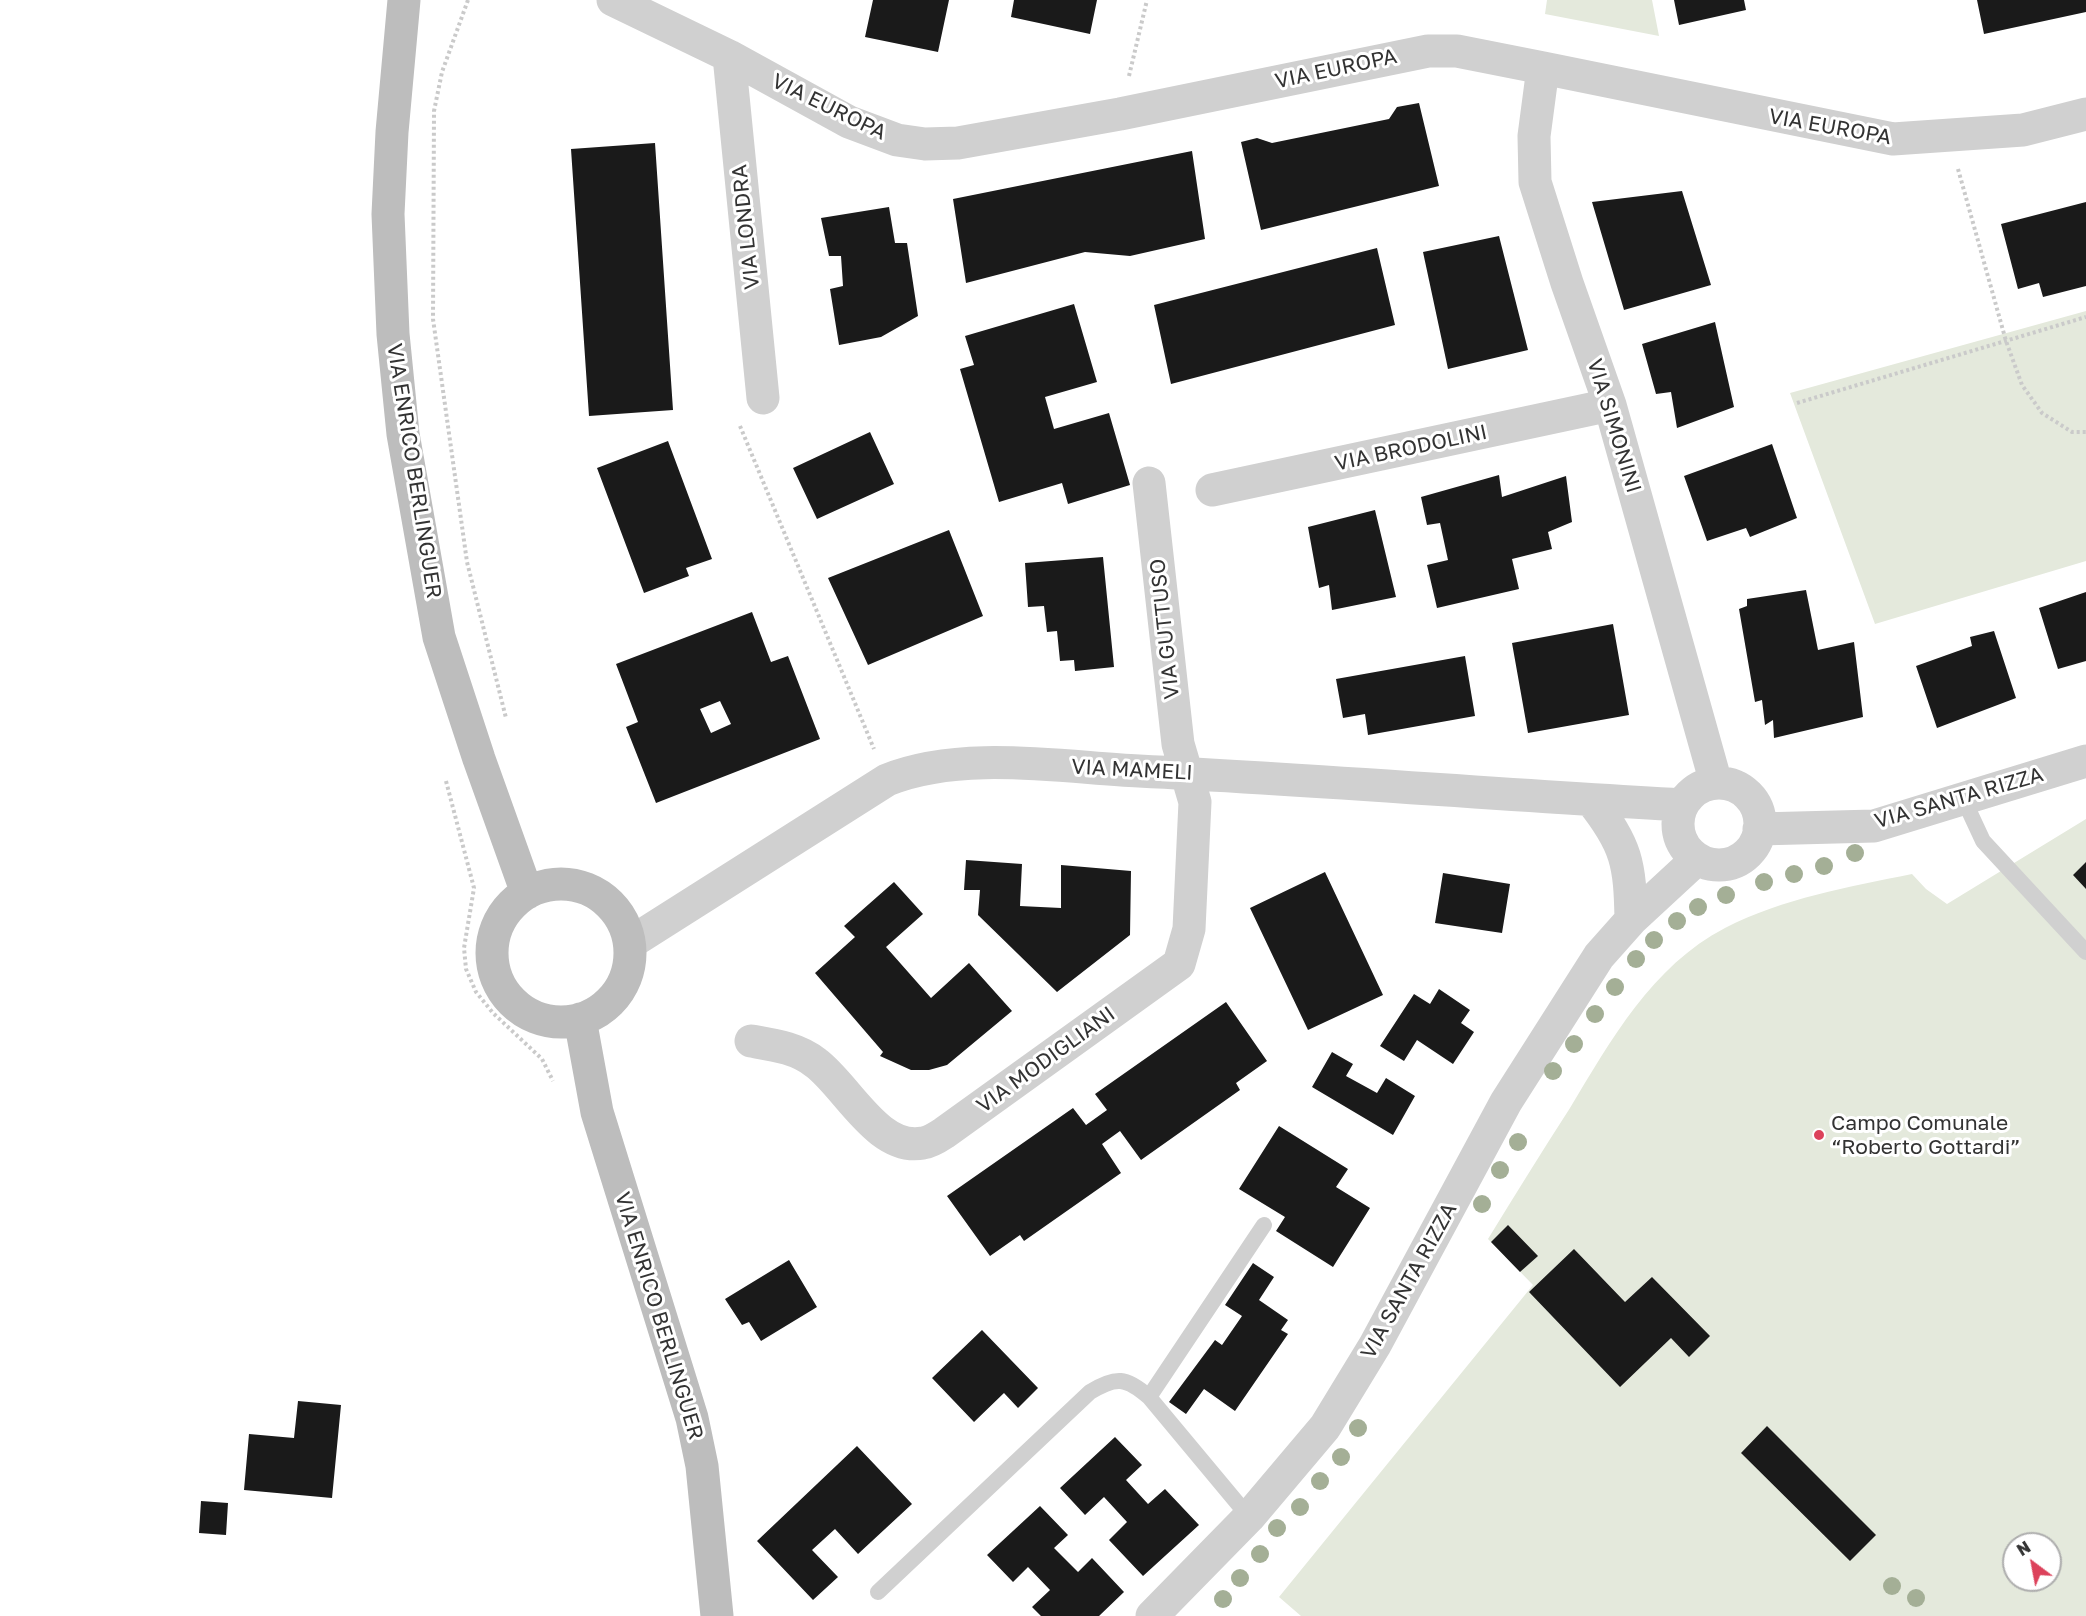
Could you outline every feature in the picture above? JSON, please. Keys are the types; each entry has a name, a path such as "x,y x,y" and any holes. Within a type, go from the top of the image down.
{"street":[{"name":"VIA ENRICO BERLINGUER","path":"404,0 392,132 388,214 393,334 403,434 440,637 479,759 527,892"},
{"name":"VIA EUROPA","path":"613,0 729,56 849,122 886,137 916,143 958,143 1120,114 1428,51 1457,51 1869,136 1893,139 2023,130 2086,114"},
{"name":"VIA LONDRA","path":"729,56 763,398"},
{"name":"VIA SIMONINI","path":"1543,68 1534,136 1535,182 1567,283 1610,405 1716,783"},
{"name":"VIA BRODOLINI","path":"1212,490 1610,405"},
{"name":"VIA GUTTUSO","path":"1149,483 1178,744 1186,773"},
{"name":"VIA SANTA RIZZA","path":"1759,829 1874,826 2086,761"},
{"name":"VIA MAMELI","path":"630,943 887,780 911,770 963,763 1186,773 1682,805"},
{"name":"VIA MODIGLIANI","path":"751,1041 798,1052 816,1062 874,1125 890,1137 907,1144 924,1143 944,1133 1179,964 1189,929 1195,802 1186,773"},
{"path":"1716,783 1728,784 1749,796 1756,806 1759,829 1752,848 1736,862 1709,864 1697,859 1681,840 1678,816 1682,805 1691,794 1703,786 1716,783"},
{"path":"1591,800 1612,827 1624,850 1630,881 1631,920"},
{"name":"VIA SANTA RIZZA","path":"1152,1616 1249,1517 1325,1427 1350,1388 1506,1101 1599,956 1631,920 1697,859"},
{"path":"570,884 591,890 610,903 623,921 630,943 630,963 624,982 613,998 598,1011 580,1020 557,1022 526,1012 517,1006 502,989 494,969 492,947 497,925 509,906 527,892 548,885 570,884"},
{"name":"VIA ENRICO BERLINGUER","path":"580,1020 597,1112 692,1418 702,1466 717,1616"}],"lane":[{"path":"1963,798 1983,841 2086,952"},
{"path":"1149,1397 1264,1225"},
{"path":"878,1592 1090,1392 1108,1381 1121,1380 1137,1386 1149,1397 1249,1517"}],"path":[{"path":"1120,114 1147,0"},
{"path":"1949,136 2006,341 2022,385 2042,413 2072,432 2086,432"},
{"path":"1797,403 2086,317"},
{"path":"763,398 734,410 887,780"}],"shaded area":[{"path":"1547,0 1652,0 1659,36 1545,14"},
{"path":"2086,311 2086,561 1875,624 1790,393"},
{"name":"Campo Comunale “Roberto Gottardi”","path":"2086,819 2086,1616 1301,1616 1279,1597 1533,1285 1488,1239 1618,1031 1655,984 1699,944 1725,928 1770,909 1817,895 1912,874 1926,889 1947,904"}],"building":[{"path":"873,0 949,0 938,52 865,37"},
{"path":"1014,0 1097,0 1090,34 1011,17"},
{"path":"1674,0 1744,0 1746,10 1679,25"},
{"path":"1977,0 2086,0 2086,12 1984,34"},
{"path":"1419,103 1439,186 1261,230 1241,142 1257,138 1272,143 1389,119 1397,107"},
{"path":"655,143 673,410 589,416 571,149"},
{"path":"1192,151 1205,239 1130,256 1085,252 966,283 953,199"},
{"path":"1682,191 1711,285 1624,310 1592,202"},
{"path":"2086,202 2086,286 2043,297 2039,283 2018,289 2001,224"},
{"path":"889,207 895,243 907,243 918,316 881,337 839,345 830,289 843,286 841,256 829,256 821,218"},
{"path":"1499,236 1528,350 1448,369 1423,252"},
{"path":"1377,248 1395,325 1171,384 1154,305"},
{"path":"1074,304 1097,382 1045,397 1054,429 1109,413 1130,485 1068,504 1062,483 999,502 960,369 974,365 965,336"},
{"path":"1715,322 1734,407 1677,428 1671,392 1656,394 1642,344"},
{"path":"870,432 894,484 817,519 793,468"},
{"path":"668,441 712,559 686,568 689,576 644,593 597,468"},
{"path":"1772,444 1797,518 1750,537 1746,528 1707,541 1684,476"},
{"path":"1499,475 1502,497 1566,476 1572,522 1548,532 1552,549 1512,559 1519,589 1437,608 1427,565 1448,560 1440,523 1427,525 1421,497"},
{"path":"1375,510 1396,597 1332,610 1329,585 1319,588 1308,527"},
{"path":"949,530 983,616 868,665 828,578"},
{"path":"1103,557 1114,667 1075,671 1074,660 1060,661 1057,631 1047,632 1044,606 1028,607 1025,563"},
{"path":"1806,590 1818,650 1854,642 1863,717 1774,738 1773,720 1765,725 1762,700 1755,702 1739,609 1747,606 1747,599"},
{"path":"2086,592 2086,661 2058,669 2039,608"},
{"path":"752,612 771,662 788,656 820,739 656,803 626,727 638,722 616,664","holes":["720,701 731,724 711,733 700,709"]},
{"path":"1613,624 1629,715 1528,733 1512,643"},
{"path":"1994,631 2016,698 1937,728 1916,666 1972,646 1970,637"},
{"path":"1465,656 1475,716 1368,735 1365,714 1343,718 1336,679"},
{"path":"966,860 1022,864 1020,906 1061,908 1061,865 1131,871 1130,935 1057,992 978,915 980,890 964,890"},
{"path":"2086,862 2086,889 2073,875"},
{"path":"1325,872 1383,995 1308,1030 1250,908"},
{"path":"1443,873 1510,884 1502,933 1435,923"},
{"path":"894,882 923,914 886,947 931,998 969,963 1012,1011 947,1065 929,1070 911,1070 880,1056 883,1052 815,973 855,937 844,926"},
{"path":"1439,989 1470,1010 1461,1023 1474,1032 1453,1064 1417,1040 1404,1061 1380,1046 1414,994 1430,1004"},
{"path":"1226,1002 1267,1061 1236,1083 1240,1090 1141,1160 1120,1131 1102,1144 1121,1173 1024,1241 1020,1235 990,1256 947,1196 1073,1108 1086,1125 1107,1110 1095,1094"},
{"path":"1332,1052 1353,1064 1346,1076 1377,1093 1386,1078 1415,1096 1393,1135 1312,1087"},
{"path":"1279,1126 1348,1169 1336,1187 1370,1208 1333,1267 1276,1231 1285,1217 1239,1189"},
{"path":"1508,1225 1538,1256 1520,1272 1491,1242"},
{"path":"1574,1249 1625,1302 1652,1277 1710,1336 1689,1357 1671,1338 1620,1387 1529,1292"},
{"path":"789,1260 817,1307 761,1341 749,1322 742,1325 725,1299"},
{"path":"1253,1263 1274,1277 1259,1300 1288,1320 1281,1330 1288,1334 1235,1411 1204,1389 1186,1414 1169,1402 1215,1340 1222,1345 1242,1316 1225,1305"},
{"path":"982,1330 1038,1388 1018,1408 1004,1393 974,1422 932,1378"},
{"path":"298,1401 341,1405 332,1498 244,1490 249,1434 294,1438"},
{"path":"1767,1426 1876,1535 1850,1561 1741,1453"},
{"path":"1115,1437 1142,1465 1126,1480 1148,1504 1165,1489 1199,1525 1143,1576 1109,1540 1127,1522 1104,1497 1085,1515 1060,1488"},
{"path":"857,1446 912,1504 858,1554 835,1529 812,1550 838,1577 813,1600 757,1541"},
{"path":"201,1501 228,1503 226,1535 199,1533"},
{"path":"1040,1506 1068,1535 1054,1548 1078,1572 1092,1558 1124,1592 1099,1616 1041,1616 1032,1607 1050,1590 1028,1567 1013,1582 987,1555"}],"place":[{"name":"Campo Comunale “Roberto Gottardi”","path":"1819,1135"}]}
